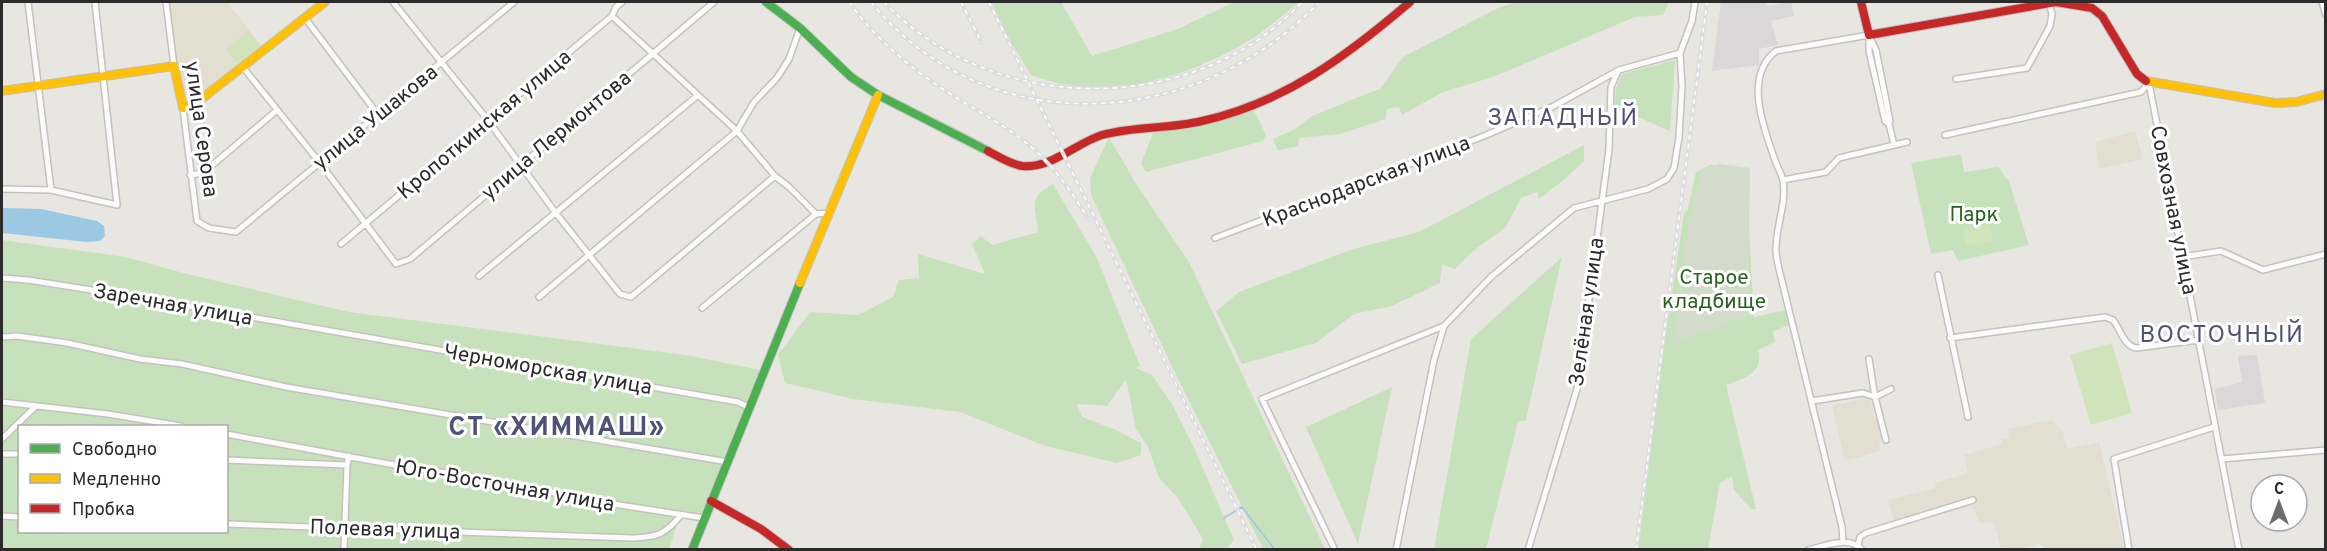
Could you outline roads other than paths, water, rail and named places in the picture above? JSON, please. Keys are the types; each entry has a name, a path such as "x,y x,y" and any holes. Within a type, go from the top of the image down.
{"main road":[{"path":"183,108 195,104 325,2"},
{"path":"766,2 800,28 842,69 878,95 1019,166 1031,167 1110,133 1201,122 1248,108 1289,91 1329,68 1410,2"},
{"path":"1861,2 1869,35 2054,2 2092,8 2102,16 2137,74 2150,83 2275,102 2296,102 2325,94"},
{"path":"2,91 174,66"},
{"name":"улица Серова","path":"174,66 183,108"},
{"path":"692,549 878,95"},
{"path":"711,501 761,529 789,549"}],"street":[{"path":"28,2 51,190"},
{"path":"2,189 51,190 117,205 95,2"},
{"name":"улица Серова","path":"166,2 174,66"},
{"path":"393,2 487,119 555,212 620,294 631,297 775,176"},
{"name":"улица Ушакова","path":"236,232 514,2"},
{"name":"Кропоткинская улица","path":"341,244 612,16 616,7 622,2"},
{"name":"улица Лермонтова","path":"366,224 396,264 410,259 714,2"},
{"path":"1335,549 1262,399 1444,326 1491,277 1574,208 1648,189 1667,179 1674,168 1679,137 1682,86 1680,53 1692,21 1695,2"},
{"path":"1956,79 2027,68 2050,26 2054,2"},
{"path":"2322,2 2325,15"},
{"path":"612,16 737,131 775,176 816,214"},
{"path":"304,18 379,116"},
{"path":"539,297 737,131 754,102 777,78 789,59 800,28"},
{"path":"1843,542 1842,527 1776,250 1783,180 1761,117 1759,96 1764,66 1776,51 1869,35 1876,50 1894,145"},
{"name":"Краснодарская улица","path":"1215,238 1479,138 1552,107 1619,70 1680,53"},
{"path":"242,65 366,224"},
{"name":"Зелёная улица","path":"1528,549 1577,388 1601,201 1610,149 1611,87 1619,70"},
{"path":"1945,135 2141,92 2150,83"},
{"name":"Совхозная улица","path":"2150,83 2239,549"},
{"path":"479,276 697,96"},
{"name":"улица Серова","path":"183,108 197,221 209,228 236,232"},
{"path":"190,175 203,173 276,111"},
{"path":"1783,180 1826,172 1839,158 1907,142"},
{"path":"702,308 816,214 828,213"},
{"path":"2182,258 2222,251 2263,270 2325,254"},
{"path":"1938,275 1968,417"},
{"name":"Заречная улица","path":"2,278 142,298 345,334"},
{"path":"1950,338 2105,317 2113,320 2131,347 2199,340"},
{"path":"1396,549 1434,360 1444,326"},
{"name":"Черноморская улица","path":"345,334 729,400 750,408"},
{"path":"2,337 17,336 67,343 140,359 182,364 286,387 728,462"},
{"path":"1869,359 1875,397 1886,440"},
{"path":"1812,401 1863,393 1875,397 1892,389"},
{"path":"2,402 108,414 175,425"},
{"path":"2,439 35,407"},
{"path":"2129,549 2114,459 2214,427"},
{"name":"Юго-Восточная улица","path":"228,434 680,516 704,518"},
{"path":"2222,459 2325,450"},
{"path":"2,454 18,454"},
{"path":"344,549 347,465 350,456"},
{"path":"228,460 347,465"},
{"path":"1809,549 1843,542 1860,547 1860,537 1866,533 1973,500"},
{"path":"2,516 18,517"},
{"name":"Полевая улица","path":"228,524 633,538 654,537 670,528 680,516"}],"water":[{"path":"2,208 41,209 97,221 104,226 105,236 100,241 87,242 2,233"}],"waterway":[{"path":"1224,518 1242,507 1275,550"}],"railway":[{"path":"849,2 887,46 917,71 1011,132 1037,152 1064,183 1087,217"},
{"path":"871,2 919,48 973,80 1032,99 1093,104 1155,96 1215,76 1270,45 1319,2"},
{"path":"884,2 929,40 980,67 1036,83 1093,89 1151,83 1206,67 1258,40 1302,2"},
{"path":"961,2 982,43"},
{"path":"989,2 1257,550"},
{"path":"1636,550 1707,2"}],"district":[{"name":"ЗАПАДНЫЙ","path":"1563,117"},
{"name":"ВОСТОЧНЫЙ","path":"2222,334"},
{"name":"СТ «ХИММАШ»","path":"557,426"}],"park label":[{"name":"Парк","path":"1974,214"},
{"name":"Старое кладбище","path":"1714,289"}]}
